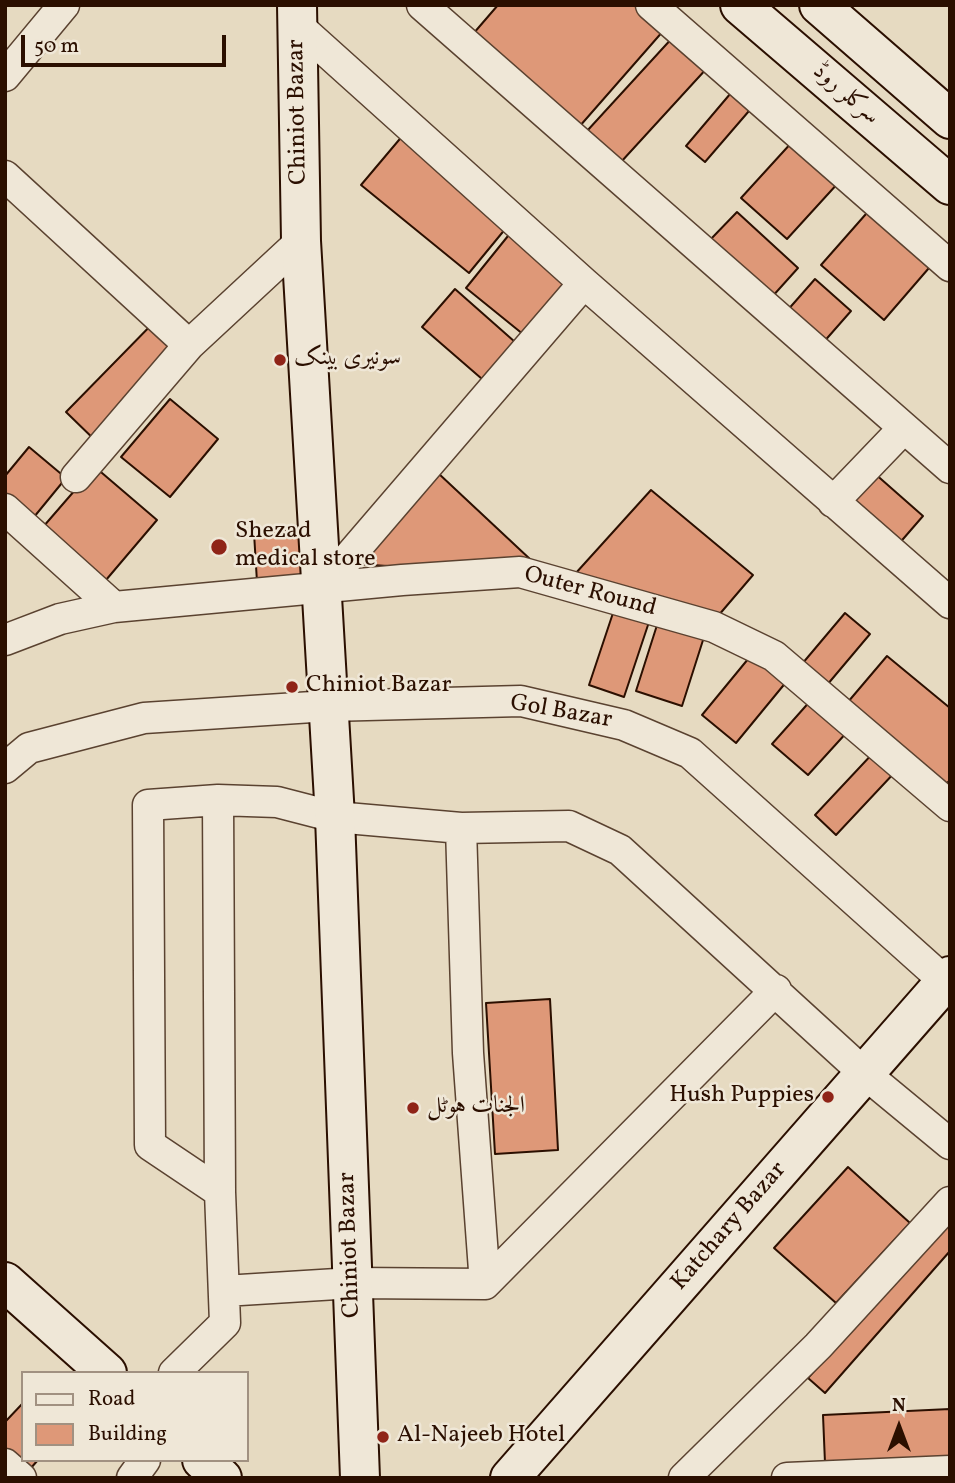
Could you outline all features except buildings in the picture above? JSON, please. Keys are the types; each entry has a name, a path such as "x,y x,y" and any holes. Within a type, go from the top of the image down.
{"street":[{"path":"5,76 64,5"},
{"path":"422,5 950,468"},
{"path":"651,5 950,266"},
{"name":"سرکلر روڈ","path":"740,5 950,185"},
{"name":"سرکلر روڈ","path":"819,5 950,119"},
{"path":"297,16 584,284 950,603"},
{"name":"Chiniot Bazar","path":"297,16 302,241 335,817 360,1478"},
{"path":"5,176 189,345"},
{"path":"76,477 189,345 302,241"},
{"path":"323,587 584,284"},
{"path":"833,502 903,429"},
{"path":"5,509 114,607"},
{"name":"Outer Round","path":"5,640 60,619 114,607 520,572 714,627 774,656 950,806"},
{"name":"Gol Bazar","path":"5,768 29,748 145,718 328,706 521,701 624,725 690,753 948,981"},
{"path":"176,1371 225,1323 220,1192 218,800"},
{"path":"220,1192 150,1145 148,805 218,800 277,802 335,817 461,828 569,826 620,850 864,1073 950,1144"},
{"path":"461,828 468,1053 485,1284"},
{"name":"Katchary Bazar","path":"510,1478 864,1073 948,981"},
{"path":"223,1291 353,1283 485,1284 776,990"},
{"path":"684,1478 818,1346 950,1202"},
{"path":"5,1282 105,1371"},
{"path":"132,1478 144,1462"},
{"path":"204,1462 222,1478"},
{"path":"5,1464 21,1478"},
{"path":"788,1478 950,1471"}],"place":[{"name":"سونیری بینک","path":"280,360"},
{"name":"Shezad medical store","path":"219,547"},
{"name":"Chiniot Bazar","path":"292,687"},
{"name":"Hush Puppies","path":"828,1097"},
{"name":"الجنات ہوٹل","path":"413,1108"},
{"name":"Al-Najeeb Hotel","path":"383,1437"}]}
